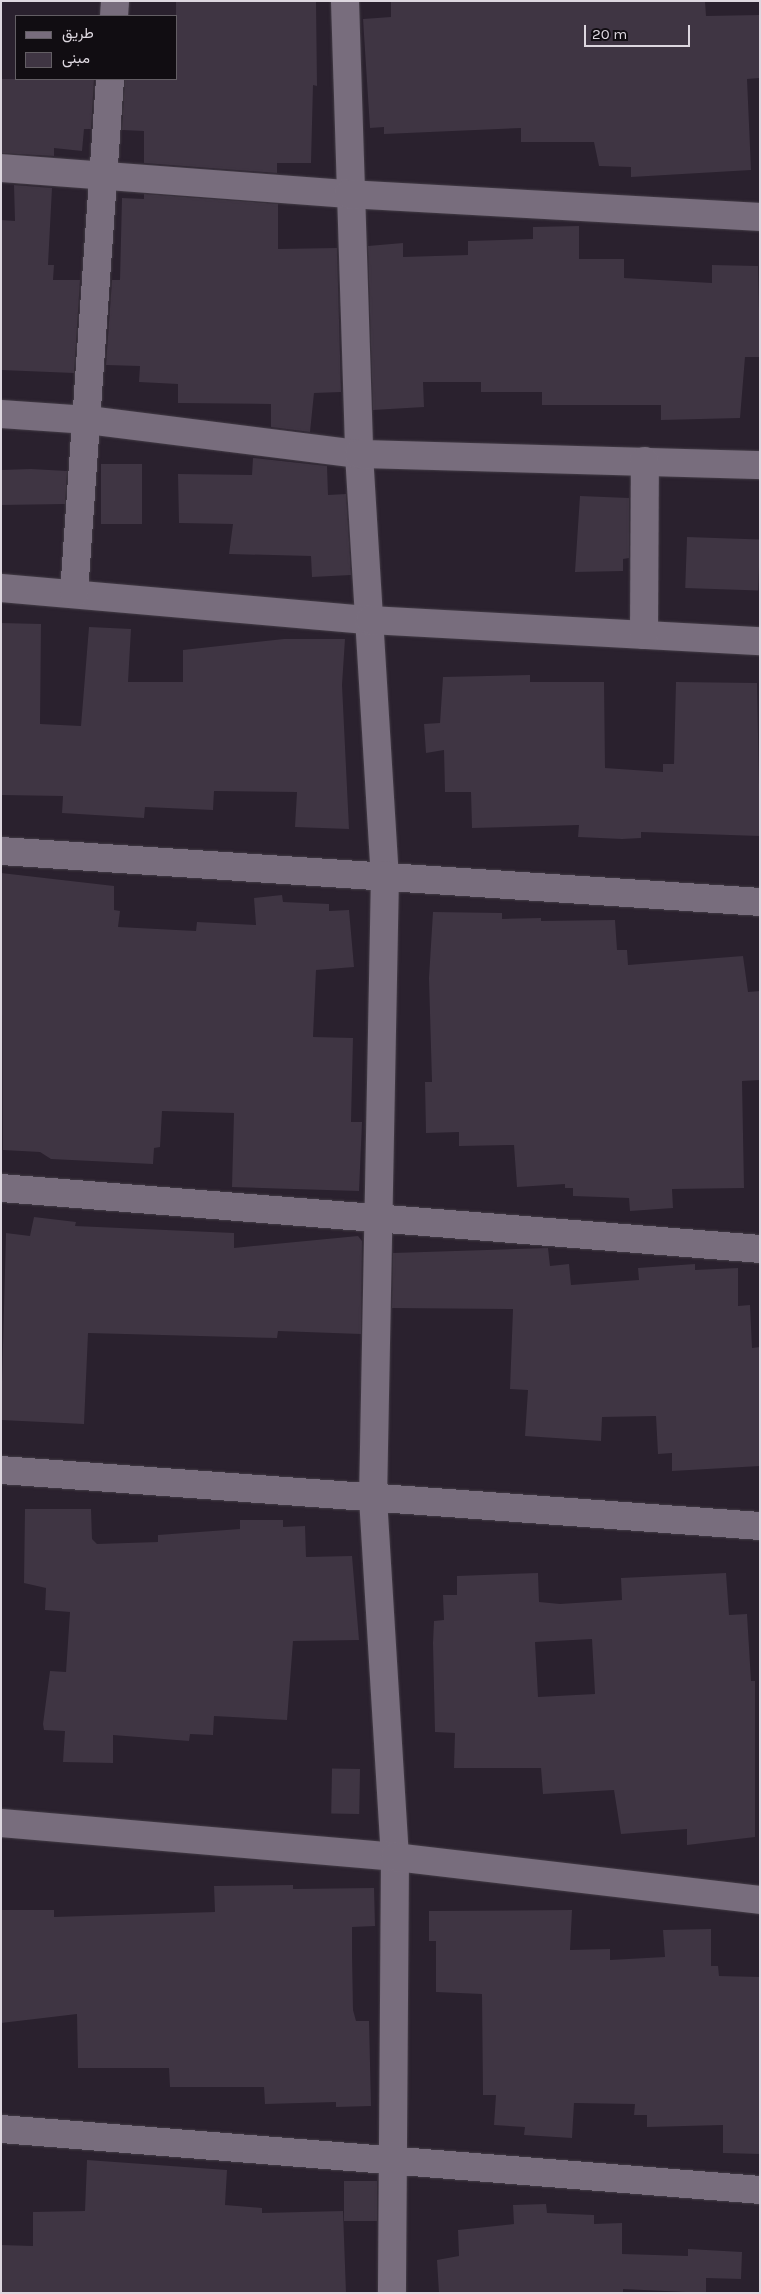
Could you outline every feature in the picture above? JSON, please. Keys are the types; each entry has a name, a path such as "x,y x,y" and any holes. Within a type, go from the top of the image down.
{"street":[{"path":"114,15 115,1"},
{"path":"345,1 348,194 359,454 385,875 376,1221 374,1498 395,1857 392,2293"},
{"path":"74,593 88,420 110,80"},
{"path":"1,168 348,194 760,218"},
{"path":"1,414 88,420 359,454 760,465"},
{"path":"644,635 645,461"},
{"path":"1,588 370,620 760,641"},
{"path":"1,851 385,875 760,902"},
{"path":"1,1188 376,1221 760,1249"},
{"path":"1,1470 760,1526"},
{"path":"1,1823 395,1857 760,1900"},
{"path":"1,2129 393,2157 760,2190"}],"building":[{"path":"176,1 316,1 317,86 313,85 311,163 277,163 277,173 144,163 144,131 122,130 125,80 178,80 178,15 176,15"},
{"path":"391,1 705,1 706,16 760,15 760,78 747,79 751,170 631,177 631,167 599,166 594,142 521,142 521,128 384,134 384,127 370,128 363,19 391,17"},
{"path":"1,79 94,80 91,129 84,129 82,151 54,148 54,156 1,153"},
{"path":"14,185 52,188 48,265 54,265 53,280 80,280 74,373 1,370 1,220 15,221"},
{"path":"144,194 278,204 278,249 337,248 341,392 314,393 310,432 271,427 271,404 178,403 178,384 139,382 140,366 106,365 112,280 120,280 122,198 144,199"},
{"path":"579,226 579,259 624,259 624,278 712,283 712,265 758,266 760,357 745,357 740,418 661,420 661,405 542,405 542,392 481,392 481,382 423,382 424,407 373,410 368,246 403,243 403,257 468,255 468,241 533,239 533,227"},
{"path":"253,458 327,466 328,495 346,494 351,575 312,577 311,556 229,554 233,524 179,523 178,474 252,475"},
{"path":"101,464 142,464 142,524 101,524"},
{"path":"1,470 67,471 65,504 1,505"},
{"path":"580,496 629,498 629,558 623,559 623,571 575,572"},
{"path":"687,537 760,540 758,591 685,588"},
{"path":"1,623 41,624 40,724 81,726 89,627 131,629 128,682 183,682 183,650 284,639 345,639 342,685 349,829 295,827 297,792 214,791 213,810 145,807 144,818 62,813 63,796 1,795"},
{"path":"530,675 530,682 604,682 605,768 663,772 663,764 674,764 676,682 757,683 760,836 641,832 641,838 622,839 578,837 579,825 472,828 471,792 445,792 444,750 426,753 424,724 440,723 443,677"},
{"path":"1,873 114,886 114,910 120,911 118,927 196,931 197,922 256,925 254,898 282,895 283,902 329,904 329,911 349,910 354,967 316,970 313,1037 353,1038 351,1122 362,1122 359,1191 232,1187 234,1113 162,1111 160,1147 154,1148 153,1164 51,1159 40,1152 3,1150"},
{"path":"433,912 502,913 502,919 541,918 541,921 615,920 617,950 627,950 628,965 743,956 748,992 760,991 760,1080 742,1081 744,1188 672,1189 673,1208 630,1211 629,1198 573,1196 573,1188 565,1188 565,1184 517,1187 514,1145 459,1146 459,1132 426,1133 425,1082 432,1082 429,978"},
{"path":"34,1217 76,1222 75,1226 234,1233 234,1248 358,1236 362,1241 361,1334 278,1331 277,1338 88,1333 84,1424 1,1420 6,1233 30,1236"},
{"path":"548,1248 550,1266 569,1264 571,1285 639,1280 638,1268 695,1264 695,1270 738,1268 738,1306 750,1305 752,1348 760,1347 760,1466 672,1471 672,1453 658,1454 656,1416 602,1417 601,1441 525,1436 528,1390 510,1389 513,1309 392,1308 393,1253"},
{"path":"25,1509 91,1509 92,1539 97,1544 158,1542 158,1535 240,1529 240,1520 283,1520 283,1527 305,1526 306,1557 352,1556 359,1640 293,1641 287,1720 214,1716 213,1735 190,1734 189,1741 113,1735 113,1763 63,1762 65,1731 44,1730 43,1724 50,1671 66,1672 70,1612 45,1610 46,1588 24,1583"},
{"path":"538,1573 539,1602 560,1604 622,1600 621,1578 726,1573 729,1615 747,1614 751,1681 755,1681 755,1837 687,1845 687,1829 621,1834 614,1790 543,1794 541,1768 454,1768 455,1733 435,1732 433,1643 434,1621 444,1620 443,1595 457,1595 457,1576","holes":["592,1639 595,1694 538,1697 535,1642"]},
{"path":"332,1769 360,1769 359,1814 331,1814"},
{"path":"293,1885 293,1889 374,1888 375,1926 352,1927 353,2010 356,2021 369,2021 371,2106 336,2107 336,2102 265,2104 264,2087 170,2087 169,2068 78,2068 77,2014 1,2023 1,1910 54,1910 54,1917 215,1912 214,1886"},
{"path":"572,1910 570,1950 610,1949 610,1960 665,1957 663,1930 711,1929 711,1966 718,1966 719,1976 760,1977 760,2154 723,2153 723,2125 647,2127 647,2115 634,2115 635,2104 574,2103 572,2138 524,2135 525,2127 494,2125 496,2095 483,2095 482,1994 436,1992 436,1941 429,1941 429,1911"},
{"path":"87,2160 227,2170 225,2205 262,2208 262,2213 343,2211 346,2293 1,2293 1,2245 33,2246 33,2212 85,2211"},
{"path":"344,2181 377,2181 377,2221 344,2221"},
{"path":"546,2204 547,2213 594,2215 594,2224 622,2223 622,2254 688,2256 688,2249 742,2252 741,2279 706,2278 706,2293 623,2289 623,2293 439,2293 437,2260 459,2256 458,2230 514,2224 513,2205"}]}
